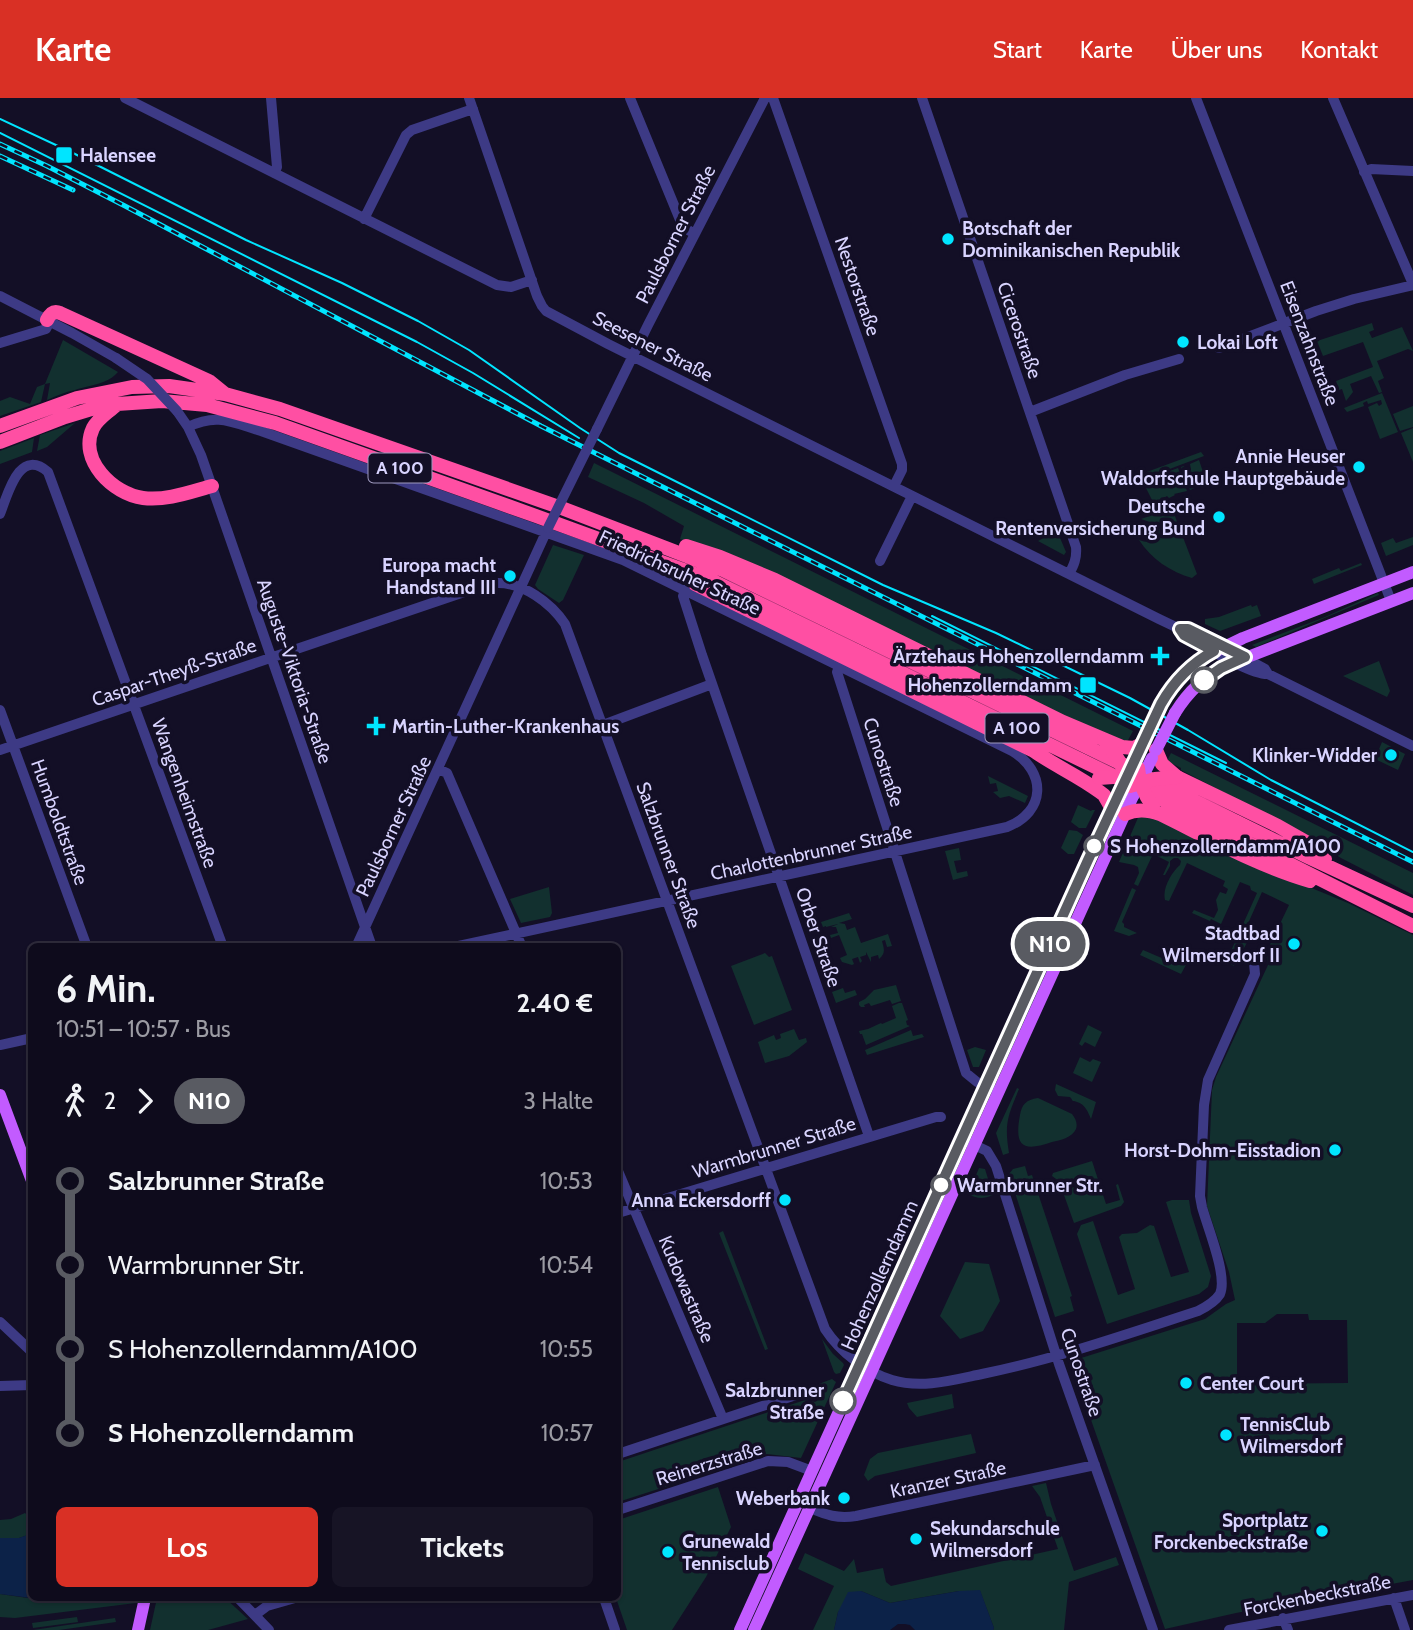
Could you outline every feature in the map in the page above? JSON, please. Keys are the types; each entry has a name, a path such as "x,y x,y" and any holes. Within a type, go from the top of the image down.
{"highway":[{"path":"48,320 51,313 60,313 209,381 225,394"},
{"name":"A 100","path":"0,426 77,398 132,387 169,386 225,394 280,409 559,507 723,570 1413,906"},
{"name":"A 100","path":"0,442 99,407 162,401 206,405 288,428 688,571 787,616 1156,796 1413,926"},
{"path":"117,404 97,422 91,435 94,461 115,488 149,498 168,497 212,485"},
{"path":"657,544 674,543 748,568 1104,740 1134,748 1143,791 1156,810"},
{"path":"688,571 695,584 1034,751 1051,764 1076,775 1104,795 1118,811 1156,810 1286,874 1345,891"},
{"path":"1104,740 1115,755 1138,770 1177,777 1278,825 1308,843 1332,867"},
{"path":"1076,775 1100,778 1162,764 1177,777"}],"main road":[{"name":"Hohenzollerndamm","path":"754,1630 810,1508 866,1367 1138,770 1161,704 1186,670 1220,649 1413,572"},
{"name":"Hohenzollerndamm","path":"1138,770 1185,697 1216,670 1413,593"},
{"path":"0,1095 28,1170"},
{"name":"Hohenzollerndamm","path":"740,1630 812,1471 866,1367"},
{"path":"138,1630 144,1601"}],"street":[{"path":"125,98 497,285 511,287 532,280"},
{"path":"271,98 277,167 274,173"},
{"name":"Seesener Straße","path":"469,98 541,306 546,311 1180,629 1184,635 1265,668 1268,674 1413,746"},
{"path":"630,98 683,227 695,234"},
{"name":"Paulsborner Straße","path":"358,943 547,530 765,98"},
{"name":"Nestorstraße","path":"773,98 902,464 894,486"},
{"name":"Cicerostraße","path":"922,98 1076,547 1077,555 1069,574"},
{"name":"Eisenzahnstraße","path":"1196,98 1391,601"},
{"path":"1219,348 1354,299 1413,285 1333,98"},
{"path":"364,219 406,135 412,130 473,109"},
{"path":"1364,172 1371,169 1413,171"},
{"name":"Auguste-Viktoria-Straße","path":"0,296 116,358 147,379 188,427 212,485 370,943"},
{"path":"0,343 46,329 48,320"},
{"path":"1030,412 1125,375 1179,359"},
{"name":"Friedrichsruher Straße","path":"188,427 206,419 218,419 261,431 547,530 623,560 1020,755 1030,765 1035,776 1037,797"},
{"name":"Wangenheimstraße","path":"0,514 16,476 23,467 32,463 48,471 222,943"},
{"path":"880,561 912,496"},
{"name":"Caspar-Theyß-Straße","path":"0,750 479,587 497,583 521,588"},
{"name":"Salzbrunner Straße","path":"521,588 547,604 565,624 825,1329 845,1353 866,1367"},
{"name":"Orber Straße","path":"685,591 682,596 869,1136"},
{"name":"Cunostraße","path":"839,667 837,672 966,1073 992,1088"},
{"path":"603,725 712,684"},
{"name":"Humboldtstraße","path":"0,709 86,943"},
{"path":"438,769 447,772 520,943"},
{"name":"Charlottenbrunner Straße","path":"472,943 1014,825 1030,812 1037,797"},
{"path":"866,1367 892,1380 929,1384 947,1382 1057,1356 1198,1311 1208,1306 1220,1294 1221,1271 1200,1196 1204,1105 1208,1080 1255,974 1254,963"},
{"path":"0,1045 28,1039"},
{"name":"Warmbrunner Straße","path":"621,1212 869,1136 941,1117"},
{"name":"Cunostraße","path":"968,1142 986,1151 994,1162 1057,1356 1153,1630"},
{"name":"Kudowastraße","path":"621,1178 723,1419"},
{"path":"0,1322 28,1348"},
{"path":"0,1386 28,1385"},
{"path":"621,1453 799,1394 810,1394"},
{"name":"Reinerzstraße","path":"621,1509 768,1461 789,1462 812,1471"},
{"name":"Kranzer Straße","path":"810,1508 841,1518 856,1516 1095,1465"},
{"name":"Forckenbeckstraße","path":"1228,1630 1413,1595"},
{"path":"1394,1598 1405,1630"},
{"path":"241,1601 269,1630"},
{"path":"255,1615 267,1606 284,1601"},
{"path":"605,1601 615,1630"},
{"path":"1283,1618 1287,1630"}],"green space":[{"path":"1372,323 1374,330 1369,332 1372,338 1402,327 1413,351 1408,349 1377,361 1384,378 1378,381 1382,392 1379,393 1371,376 1350,384 1353,392 1346,401 1336,381 1373,367 1363,342 1323,356 1317,341"},
{"path":"63,340 118,372 104,382 47,400 50,383 45,384"},
{"path":"45,384 41,402 0,416 0,401 10,397 30,404 37,387"},
{"path":"1382,393 1398,432 1380,439 1368,407 1377,403 1379,406 1382,404 1381,400 1368,404 1367,401 1363,403 1364,406 1347,412 1344,408"},
{"path":"1413,406 1413,427 1400,431 1393,414"},
{"path":"75,423 47,447 37,451 40,435"},
{"path":"1413,428 1413,462 1401,433"},
{"path":"34,438 32,452 0,464 0,451"},
{"path":"1201,452 1204,456 1143,479 1144,473"},
{"path":"1199,460 1202,469 1207,467 1212,481 1190,490 1181,467 1184,466 1186,471 1191,470 1190,464"},
{"path":"594,463 1133,731 1127,742 1106,736 701,546 680,539 684,526 644,503 588,477"},
{"path":"1178,468 1187,491 1169,498 1167,496 1154,504 1146,488 1146,480 1149,486 1153,485 1151,479 1165,473 1168,479 1172,477 1170,471"},
{"path":"1164,511 1173,511 1197,574 1192,578 1162,564 1139,540 1149,542 1156,539 1157,532 1153,523 1141,519"},
{"path":"1055,526 1066,552 1064,555 1038,541 1049,535"},
{"path":"1413,537 1413,545 1386,556 1381,543 1393,538 1396,543"},
{"path":"553,545 584,555 563,600 559,603 535,585"},
{"path":"1361,563 1362,565 1314,584 1312,579 1339,568 1341,571"},
{"path":"1378,593 1379,595 1256,647 1252,645 1325,617"},
{"path":"1257,605 1261,616 1220,631 1205,624 1205,619 1219,617"},
{"path":"1379,661 1390,691 1387,697 1343,676"},
{"path":"1382,742 1405,754 1398,770 1375,759"},
{"path":"1171,753 1413,873 1413,895 1181,770 1167,761"},
{"path":"988,776 1028,796 1025,803 1009,796 1000,798 993,792 998,791 996,783 990,784"},
{"path":"1078,805 1095,810 1086,828 1079,828 1071,822"},
{"path":"1140,813 1164,820 1265,869 1348,903 1413,935 1413,1580 1165,1629 1073,1369 1078,1359 1205,1319 1235,1300 1229,1272 1207,1206 1212,1090 1268,965 1266,953 1289,905 1262,892 1242,937 1248,940 1234,966 1226,962 1257,893 1251,890 1250,886 1240,882 1221,924 1192,913 1194,910 1214,918 1218,910 1216,900 1220,892 1226,894 1228,889 1223,886 1225,881 1187,863 1169,901 1165,900 1166,885 1180,865 1178,858 1170,861 1170,866 1163,875 1169,862 1153,854 1138,886 1134,884 1139,873 1138,867 1119,862","holes":["1277,1314 1308,1314 1309,1320 1347,1320 1348,1383 1237,1384 1237,1323 1265,1323"]},
{"path":"1069,830 1083,835 1074,854 1068,854 1061,848"},
{"path":"959,848 961,860 954,861 957,873 967,871 968,876 953,880 945,851"},
{"path":"1085,880 1005,1065 1000,1063"},
{"path":"549,887 552,913 550,917 521,923 510,899"},
{"path":"1132,888 1136,890 1122,922 1124,927 1137,933 1129,936 1114,931"},
{"path":"849,913 852,919 839,923 845,924 847,930 855,927 861,943 888,934 892,946 887,947 885,940 882,941 884,953 879,959 878,955 871,957 871,962 866,952 866,955 860,957 860,963 858,957 852,959 852,965 842,962 840,958 847,955 839,935 831,938 830,935 838,933 836,927 831,927 838,924 823,927 821,922"},
{"path":"1143,950 1178,965 1181,961 1187,963 1181,974 1140,955"},
{"path":"765,953 769,957 772,956 792,1010 754,1025 731,966"},
{"path":"896,985 901,1001 892,1004 890,1000 871,1006 869,1003 864,1005 865,1007 859,1005 859,1002 874,990"},
{"path":"843,988 845,993 855,990 857,995 836,1003 832,992"},
{"path":"902,1003 907,1025 910,1026 866,1045 859,1031 896,1018 892,1006"},
{"path":"1088,1025 1102,1032 1095,1047 1085,1042 1082,1046 1079,1044"},
{"path":"794,1029 799,1040 806,1038 807,1042 789,1056 765,1063 758,1042 774,1035 776,1040 781,1038 780,1034"},
{"path":"911,1030 913,1036 922,1034 924,1037 867,1055 865,1050"},
{"path":"975,1047 986,1050 979,1067 973,1067 967,1050"},
{"path":"1080,1057 1090,1062 1093,1059 1101,1062 1092,1082 1073,1073"},
{"path":"1056,1084 1096,1102 1091,1119 1082,1105 1070,1097 1058,1096"},
{"path":"1017,1088 1019,1089 1007,1127 1009,1153 1003,1155 996,1133"},
{"path":"1038,1098 1072,1114 1077,1125 1072,1135 1042,1145 1023,1144 1018,1134 1021,1111 1025,1103"},
{"path":"958,1155 963,1158 872,1361 868,1359"},
{"path":"1092,1161 1106,1204 1120,1200 1116,1185 1118,1184 1124,1202 1121,1206 1074,1223 1059,1181 1052,1176 1053,1173"},
{"path":"1025,1166 1028,1176 1032,1175 1072,1296 1070,1297 1074,1311 1055,1317 1009,1174 1013,1169"},
{"path":"979,1168 985,1169 993,1195 980,1198 968,1194"},
{"path":"1189,1200 1211,1276 1208,1287 1199,1294 1107,1324 1077,1234 1081,1225 1093,1221 1118,1295 1135,1289 1119,1237 1122,1234 1137,1233 1150,1225 1154,1226 1171,1277 1189,1272 1166,1202"},
{"path":"723,1231 768,1349 765,1350 719,1233"},
{"path":"965,1262 989,1264 1000,1301 983,1331 960,1339 940,1316"},
{"path":"822,1339 843,1363 840,1373 834,1372"},
{"path":"832,1379 836,1382 801,1458 767,1454 621,1501 621,1461 805,1400 815,1402 820,1399 821,1394 816,1385"},
{"path":"952,1394 954,1408 917,1417 907,1403"},
{"path":"971,1434 976,1453 875,1476 868,1481 864,1475 870,1459 878,1453"},
{"path":"1046,1483 1074,1571 1116,1557 1119,1565 1069,1582 1064,1630 993,1630 980,1591 959,1591 890,1603 861,1591 838,1612 834,1630 813,1630 834,1586 798,1569 805,1553 844,1571 854,1559 857,1573 883,1568 886,1582 891,1586 1058,1549 1040,1497 1032,1486"},
{"name":"Grunewald Tennisclub","path":"718,1487 731,1527 706,1577 672,1630 627,1630 617,1601 621,1601 621,1519"},
{"path":"25,1513 28,1516 28,1535 0,1538 0,1520"},
{"path":"0,1594 28,1598 28,1601 136,1601 15,1618 0,1617"},
{"path":"156,1601 228,1601 248,1619 208,1630 150,1630"},
{"path":"77,1617 78,1622 33,1628 32,1623"},
{"path":"115,1618 116,1622 59,1630 33,1630"}],"water":[{"path":"28,1535 28,1598 0,1594 0,1538 19,1538"},
{"path":"980,1590 993,1630 915,1630 910,1625 898,1624 890,1630 834,1630 838,1612 848,1592 861,1591 890,1603"}],"tram line":[{"path":"0,119 418,321 469,350 619,453 883,585 996,633 1130,698 1271,780 1413,852"},
{"path":"0,133 417,342 579,438"},
{"path":"932,616 1226,763"}],"railway":[{"path":"0,144 125,206 541,426 1413,862"},
{"path":"0,156 73,190"}],"bus line":[{"name":"N10","path":"843,1401 1161,704 1186,670 1214,651 1184,635 1180,629 1188,629 1245,657 1216,670 1204,680"}],"place":[{"name":"Halensee","path":"64,155"},
{"name":"Botschaft der Dominikanischen Republik","path":"948,239"},
{"name":"Lokai Loft","path":"1183,342"},
{"name":"Annie Heuser Waldorfschule Hauptgebäude","path":"1359,467"},
{"name":"Deutsche Rentenversicherung Bund","path":"1219,517"},
{"name":"Europa macht Handstand III","path":"510,576"},
{"name":"Ärztehaus Hohenzollerndamm","path":"1160,656"},
{"name":"Hohenzollerndamm","path":"1088,685"},
{"name":"Martin-Luther-Krankenhaus","path":"376,726"},
{"name":"Klinker-Widder","path":"1391,755"},
{"name":"S Hohenzollerndamm/A100","path":"1094,846"},
{"name":"Stadtbad Wilmersdorf II","path":"1294,944"},
{"name":"Horst-Dohm-Eisstadion","path":"1335,1150"},
{"name":"Warmbrunner Str.","path":"941,1185"},
{"name":"Anna Eckersdorff","path":"785,1200"},
{"name":"Center Court","path":"1186,1383"},
{"name":"Salzbrunner Straße","path":"843,1401"},
{"name":"TennisClub Wilmersdorf","path":"1226,1435"},
{"name":"Weberbank","path":"844,1498"},
{"name":"Sportplatz Forckenbeckstraße","path":"1322,1531"},
{"name":"Sekundarschule Wilmersdorf","path":"916,1539"},
{"name":"Grunewald Tennisclub","path":"668,1552"}]}
